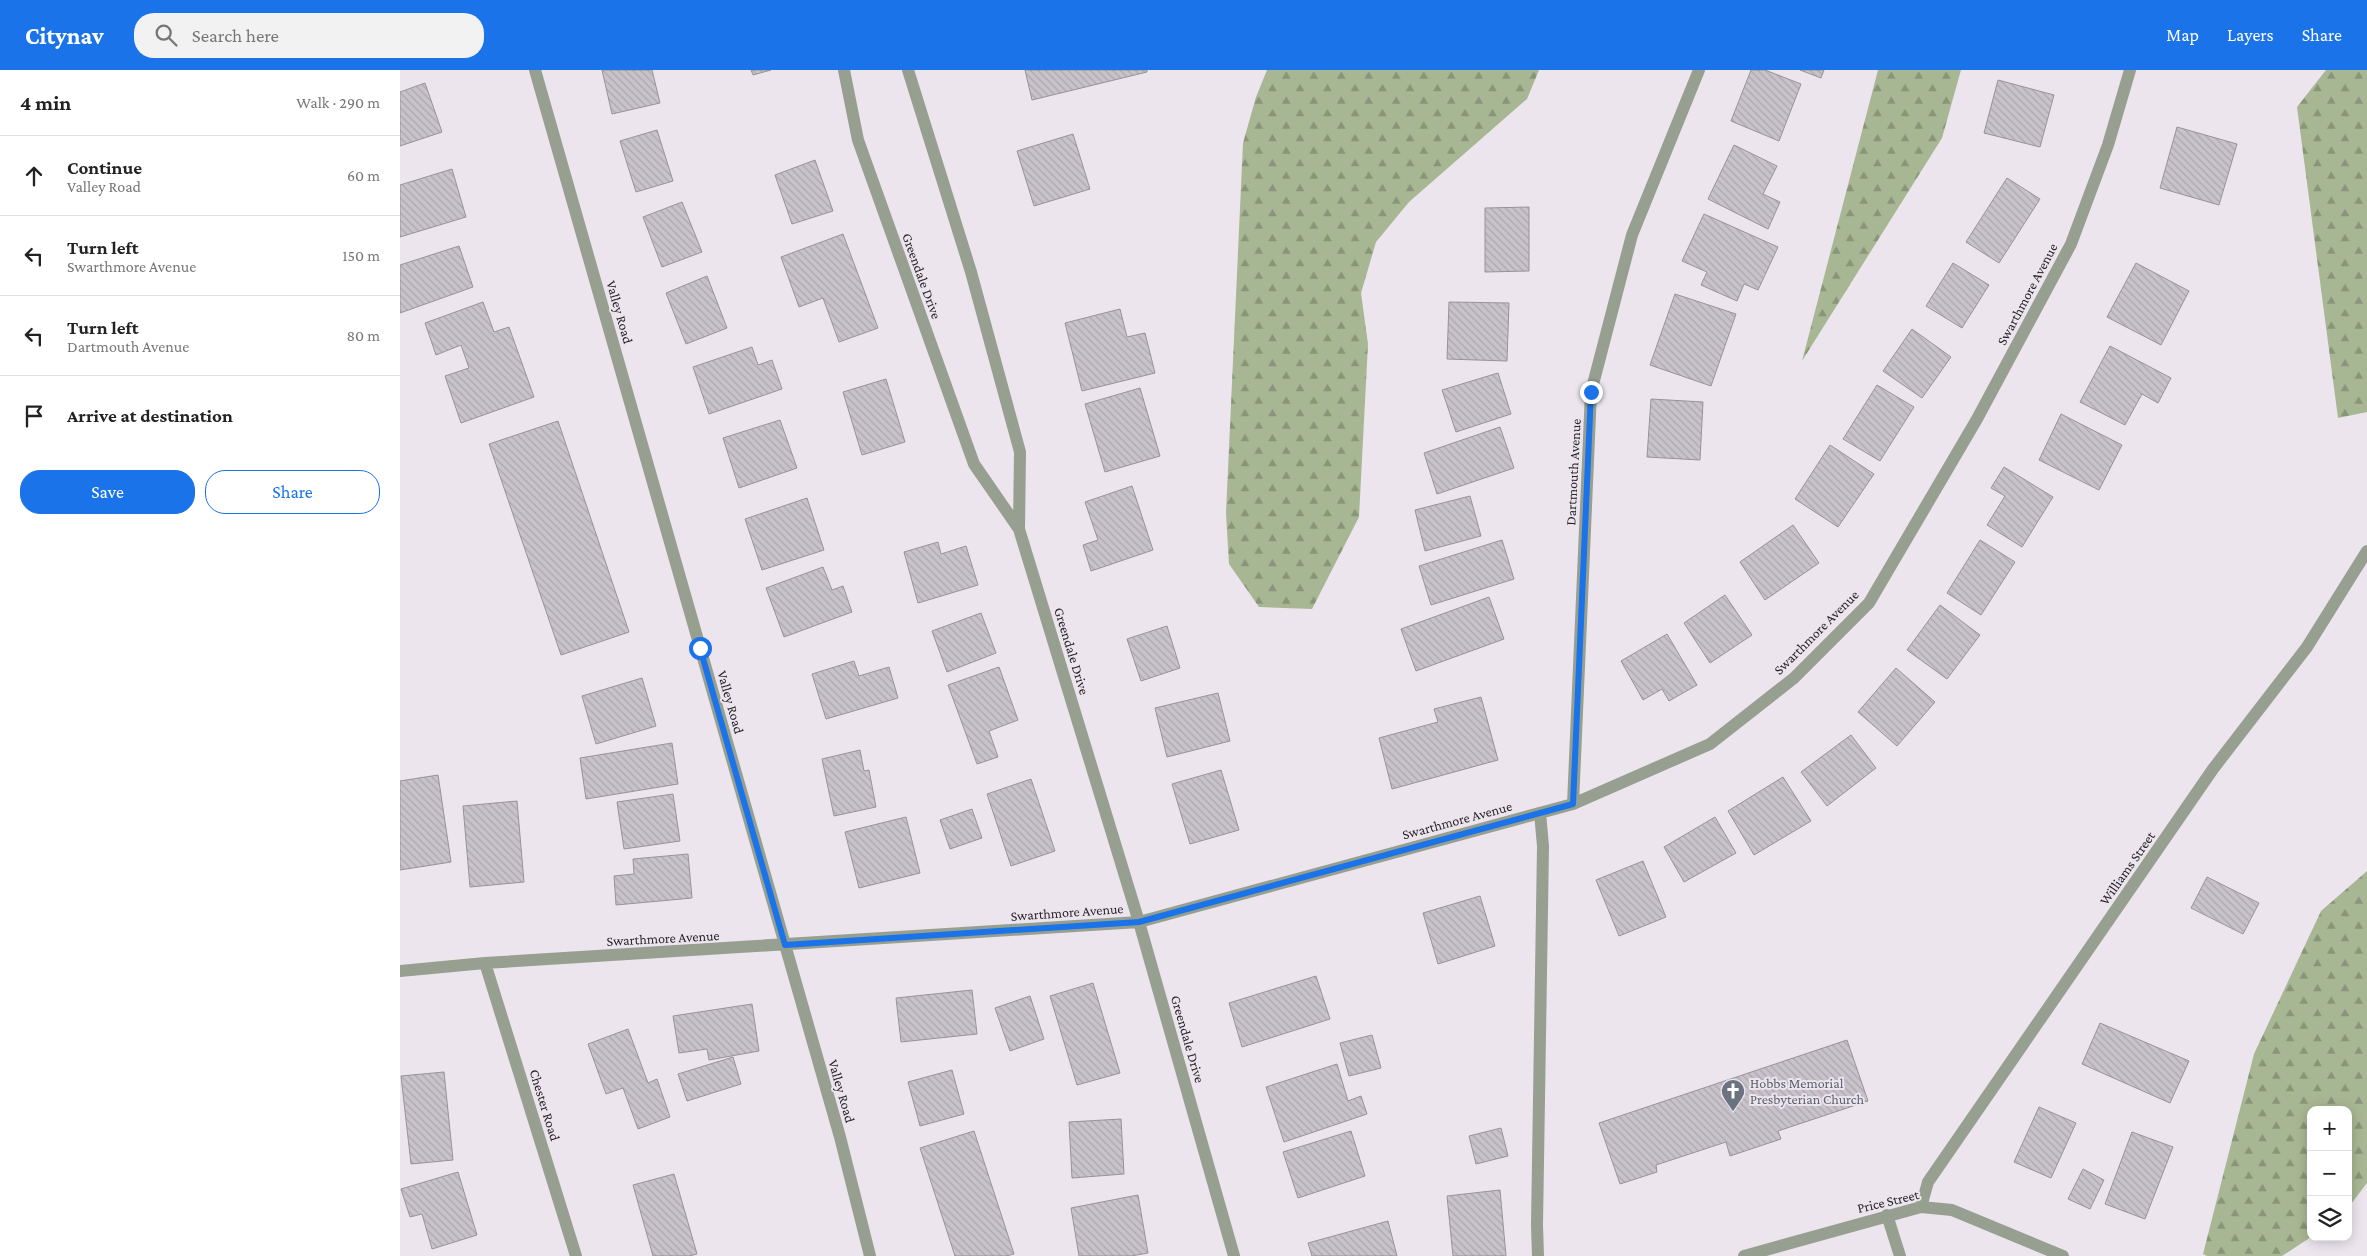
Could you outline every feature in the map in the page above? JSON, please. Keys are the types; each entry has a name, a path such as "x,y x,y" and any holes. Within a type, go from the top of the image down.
{"street":[{"name":"Valley Road","path":"535,70 840,1137 870,1256"},
{"name":"Greendale Drive","path":"844,70 858,140 974,464 1019,530 1139,922 1234,1256"},
{"path":"908,70 971,272 1020,452 1019,530"},
{"name":"Dartmouth Avenue","path":"1573,804 1591,392 1632,235 1699,70"},
{"name":"Swarthmore Avenue","path":"400,971 485,963 1139,922 1573,804 1710,744 1794,678 1869,603 1977,419 2071,244 2108,145 2130,70"},
{"name":"Williams Street","path":"1921,1207 1928,1182 2213,769 2307,647 2367,551"},
{"path":"1538,1256 1543,846 1540,813"},
{"name":"Chester Road","path":"485,963 576,1256"},
{"name":"Price Street","path":"1744,1256 1921,1207 1952,1210 2063,1256"},
{"path":"1888,1215 1900,1256"}],"green space":[{"path":"1267,70 1539,70 1527,99 1409,202 1376,242 1361,293 1368,344 1359,517 1312,609 1259,607 1229,564 1226,513 1243,143 1256,97"},
{"path":"1878,70 1961,70 1942,138 1802,361"},
{"path":"2326,70 2367,70 2367,412 2338,418 2297,107"},
{"path":"2367,871 2367,1183 2352,1203 2352,1106 2307,1106 2307,1240 2282,1256 2207,1256 2203,1254 2254,1054 2321,911"}],"building":[{"path":"602,70 652,70 660,103 612,114"},
{"path":"751,70 771,70 753,75"},
{"path":"1025,70 1147,70 1147,72 1032,100"},
{"path":"1751,70 1765,70 1801,84 1779,141 1731,121"},
{"path":"1800,70 1824,70 1821,78"},
{"path":"1998,80 2054,95 2040,147 1984,133"},
{"path":"425,83 442,132 400,146 400,92"},
{"path":"2177,127 2237,144 2219,205 2160,188"},
{"path":"657,130 673,181 636,192 620,141"},
{"path":"1073,134 1090,189 1034,206 1017,151"},
{"path":"1734,145 1777,166 1763,194 1780,202 1768,229 1708,199"},
{"path":"815,160 833,211 792,224 775,175"},
{"path":"452,169 466,217 400,237 400,185"},
{"path":"2007,178 2040,199 1999,263 1966,242"},
{"path":"682,202 702,252 662,267 643,217"},
{"path":"1529,207 1529,271 1485,272 1485,208"},
{"path":"1704,214 1778,247 1758,290 1744,284 1737,301 1701,285 1707,272 1682,261"},
{"path":"843,234 878,328 839,342 823,298 799,307 781,257"},
{"path":"459,246 473,287 400,313 400,265"},
{"path":"1953,263 1989,285 1962,328 1926,306"},
{"path":"2136,263 2189,291 2161,345 2107,317"},
{"path":"707,276 727,328 686,344 666,293"},
{"path":"1675,294 1736,314 1711,386 1650,365"},
{"path":"483,302 494,332 509,327 534,397 461,423 445,376 469,368 461,345 436,355 425,323"},
{"path":"1449,302 1509,303 1507,361 1447,359"},
{"path":"1120,309 1127,337 1145,333 1155,373 1082,391 1065,323"},
{"path":"1912,329 1951,357 1922,398 1883,371"},
{"path":"2110,346 2171,378 2158,403 2142,394 2125,425 2080,402"},
{"path":"752,347 758,365 772,360 782,389 709,414 693,367"},
{"path":"1498,373 1511,414 1456,432 1442,390"},
{"path":"886,379 905,442 862,455 843,392"},
{"path":"1877,385 1914,407 1880,461 1843,439"},
{"path":"1140,388 1160,456 1105,472 1085,404"},
{"path":"1651,399 1703,402 1700,460 1647,457"},
{"path":"2061,414 2122,445 2099,490 2039,460"},
{"path":"780,420 797,468 739,488 723,438"},
{"path":"558,421 629,632 561,655 489,444"},
{"path":"1500,427 1514,468 1437,494 1424,453"},
{"path":"1830,445 1874,474 1838,527 1795,499"},
{"path":"2004,467 2053,497 2022,547 1987,525 2005,496 1991,488"},
{"path":"1132,486 1153,550 1091,571 1083,545 1098,540 1085,502"},
{"path":"1470,496 1481,536 1425,551 1415,510"},
{"path":"807,498 824,550 762,570 745,519"},
{"path":"1793,525 1819,563 1765,600 1740,562"},
{"path":"1502,540 1514,579 1431,605 1419,566"},
{"path":"1980,540 2015,562 1981,615 1947,593"},
{"path":"938,542 941,554 966,546 978,585 918,603 904,552"},
{"path":"823,567 832,590 843,586 852,612 784,637 766,588"},
{"path":"1725,595 1752,635 1710,663 1684,623"},
{"path":"1489,597 1504,639 1416,671 1401,629"},
{"path":"1940,605 1980,635 1947,679 1907,650"},
{"path":"981,613 996,653 947,672 932,631"},
{"path":"1167,626 1180,668 1141,681 1127,639"},
{"path":"1667,634 1697,685 1669,701 1662,689 1643,700 1621,661"},
{"path":"854,661 859,676 889,667 898,698 826,719 812,674"},
{"path":"999,667 1018,720 989,731 998,757 977,764 948,685"},
{"path":"1896,668 1935,702 1897,746 1858,712"},
{"path":"642,678 656,726 596,744 582,696"},
{"path":"1218,693 1230,741 1167,757 1155,708"},
{"path":"1481,697 1498,760 1392,789 1379,738 1438,722 1434,709"},
{"path":"1851,735 1876,768 1827,806 1801,772"},
{"path":"672,743 678,784 586,799 580,758"},
{"path":"860,750 864,771 869,770 876,807 834,816 822,759"},
{"path":"1221,770 1239,830 1190,844 1172,784"},
{"path":"438,775 451,862 400,870 400,781"},
{"path":"1783,777 1811,821 1754,855 1728,811"},
{"path":"1031,779 1055,851 1011,866 987,794"},
{"path":"673,794 680,841 624,849 617,802"},
{"path":"517,801 524,882 470,887 463,806"},
{"path":"972,809 982,838 950,849 940,820"},
{"path":"906,817 920,873 859,888 845,832"},
{"path":"1715,817 1736,853 1684,882 1664,847"},
{"path":"688,854 692,898 616,905 614,876 634,874 633,859"},
{"path":"1643,861 1666,917 1619,936 1596,880"},
{"path":"2207,877 2259,903 2243,934 2191,908"},
{"path":"1480,896 1495,946 1438,964 1423,913"},
{"path":"1316,976 1330,1019 1242,1047 1229,1003"},
{"path":"1093,983 1120,1073 1077,1085 1050,996"},
{"path":"972,990 977,1034 901,1042 896,998"},
{"path":"1030,996 1044,1039 1010,1051 995,1008"},
{"path":"752,1004 759,1051 709,1060 707,1049 679,1053 673,1016"},
{"path":"2100,1023 2189,1061 2170,1103 2082,1064"},
{"path":"628,1029 648,1083 657,1079 670,1117 638,1129 623,1088 606,1094 588,1044"},
{"path":"1372,1035 1381,1068 1349,1076 1340,1043"},
{"name":"Hobbs Memorial Presbyterian Church","path":"1847,1040 1868,1101 1778,1131 1781,1139 1730,1156 1726,1142 1656,1165 1657,1172 1620,1184 1599,1123"},
{"path":"733,1057 741,1084 687,1101 678,1074"},
{"path":"1337,1064 1348,1101 1361,1096 1367,1114 1284,1142 1266,1087"},
{"path":"952,1070 964,1114 920,1126 908,1082"},
{"path":"444,1072 453,1160 411,1164 401,1076"},
{"path":"2039,1107 2076,1123 2051,1178 2014,1162"},
{"path":"1121,1119 1124,1174 1072,1178 1069,1122"},
{"path":"1501,1128 1508,1156 1476,1164 1469,1136"},
{"path":"974,1131 1014,1254 1006,1256 955,1256 920,1148"},
{"path":"1351,1131 1365,1176 1298,1198 1283,1152"},
{"path":"2132,1132 2173,1147 2145,1219 2105,1204"},
{"path":"2083,1169 2104,1180 2090,1209 2068,1199"},
{"path":"458,1172 477,1235 432,1249 422,1214 410,1217 401,1189"},
{"path":"674,1174 697,1254 689,1256 653,1256 633,1185"},
{"path":"1500,1190 1506,1256 1453,1256 1447,1196"},
{"path":"1138,1195 1148,1253 1131,1256 1079,1256 1071,1208"},
{"path":"1388,1221 1397,1256 1312,1256 1308,1243"}],"place":[{"name":"Hobbs Memorial Presbyterian Church","path":"1733,1112"}],"route":[{"path":"700,648 785,945 1139,922 1573,804 1591,392"}]}
